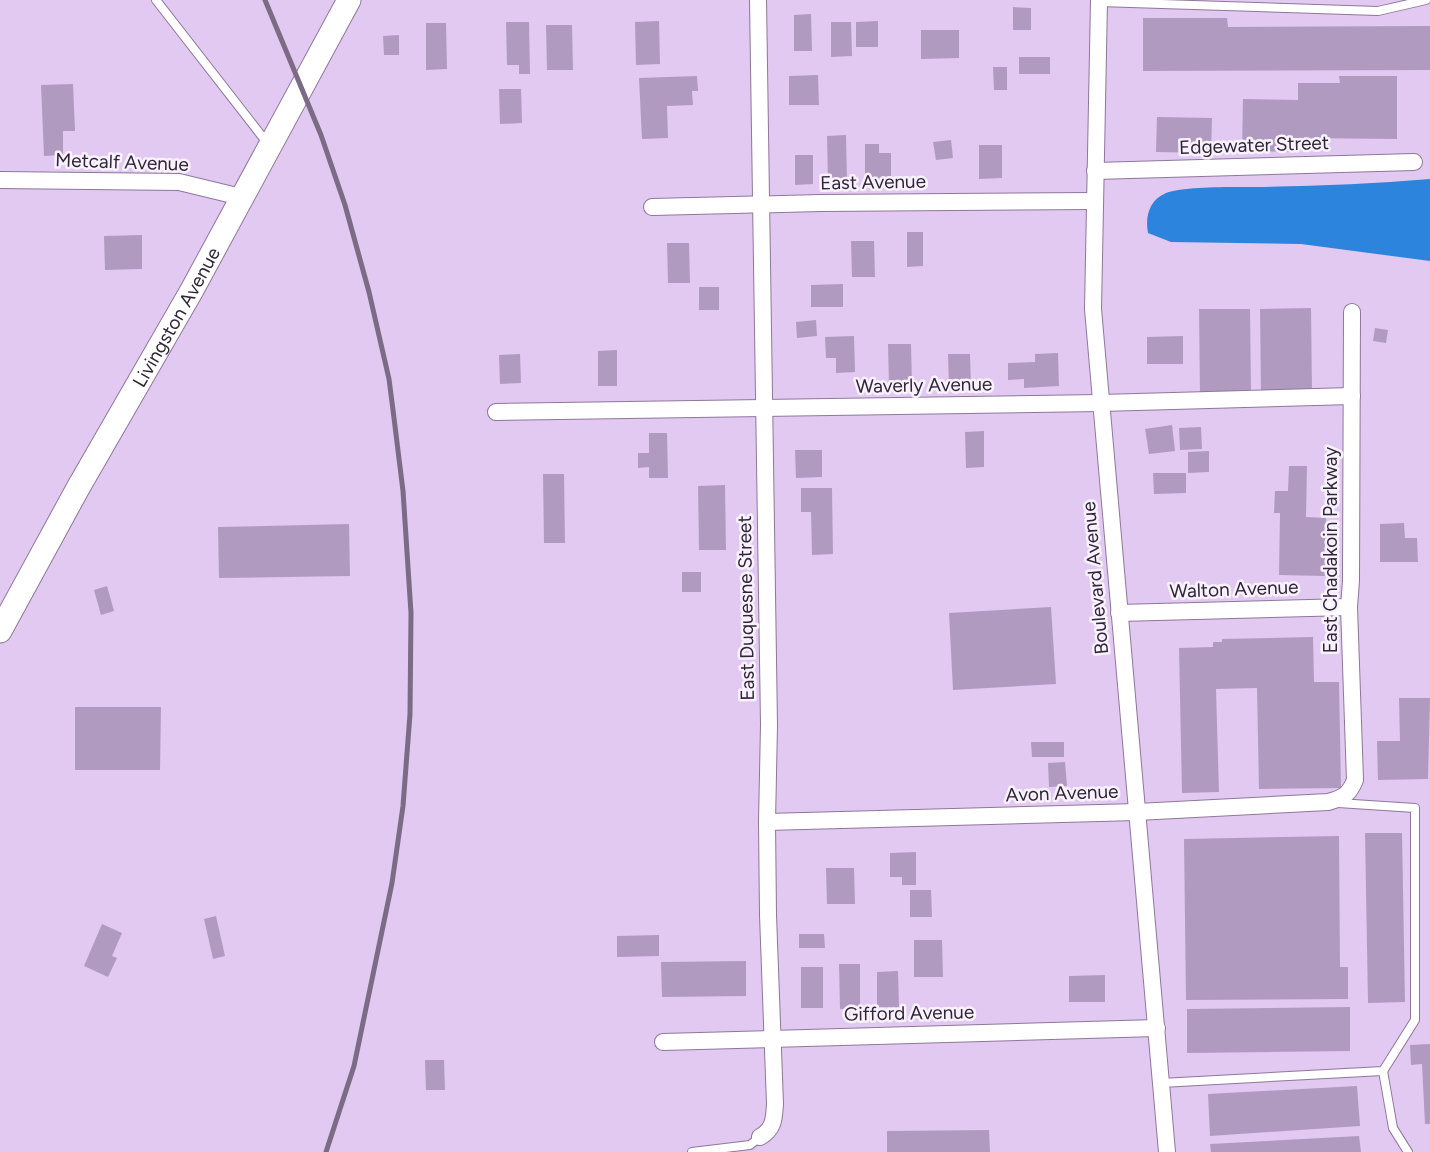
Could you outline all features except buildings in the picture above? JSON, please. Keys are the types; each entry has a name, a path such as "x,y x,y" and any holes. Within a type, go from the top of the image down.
{"street":[{"name":"Livingston Avenue","path":"0,631 78,488 192,290 349,0"},
{"name":"East Duquesne Street","path":"758,0 769,724 768,915 774,1037 774,1121 769,1131 760,1137"},
{"name":"Boulevard Avenue","path":"1099,1 1093,310 1167,1152"},
{"name":"Edgewater Street","path":"1095,171 1414,162"},
{"name":"Metcalf Avenue","path":"0,180 179,182 241,197"},
{"name":"East Avenue","path":"652,207 1095,201"},
{"name":"East Chadakoin Parkway","path":"1352,312 1349,607 1355,780 1352,788"},
{"name":"Waverly Avenue","path":"496,412 1101,403 1352,396"},
{"name":"Walton Avenue","path":"1119,613 1349,607"},
{"name":"Avon Avenue","path":"767,822 1137,812 1328,802 1342,798 1350,793 1352,788"},
{"name":"Gifford Avenue","path":"663,1042 1157,1027"}],"lane":[{"path":"156,0 269,145"},
{"path":"1099,1 1378,11 1426,0"},
{"path":"1328,802 1415,808 1415,1020 1382,1071 1393,1128 1408,1152"},
{"path":"1161,1083 1382,1071"},
{"name":"East Duquesne Street","path":"692,1152 750,1145 760,1137"}],"water":[{"path":"1430,179 1430,261 1301,244 1171,242 1148,233 1147,221 1152,205 1160,196 1174,191 1210,187"}],"railway":[{"path":"265,0 321,135 345,205 369,292 389,379 403,491 411,613 410,714 403,806 392,883 354,1066 326,1152"}]}
